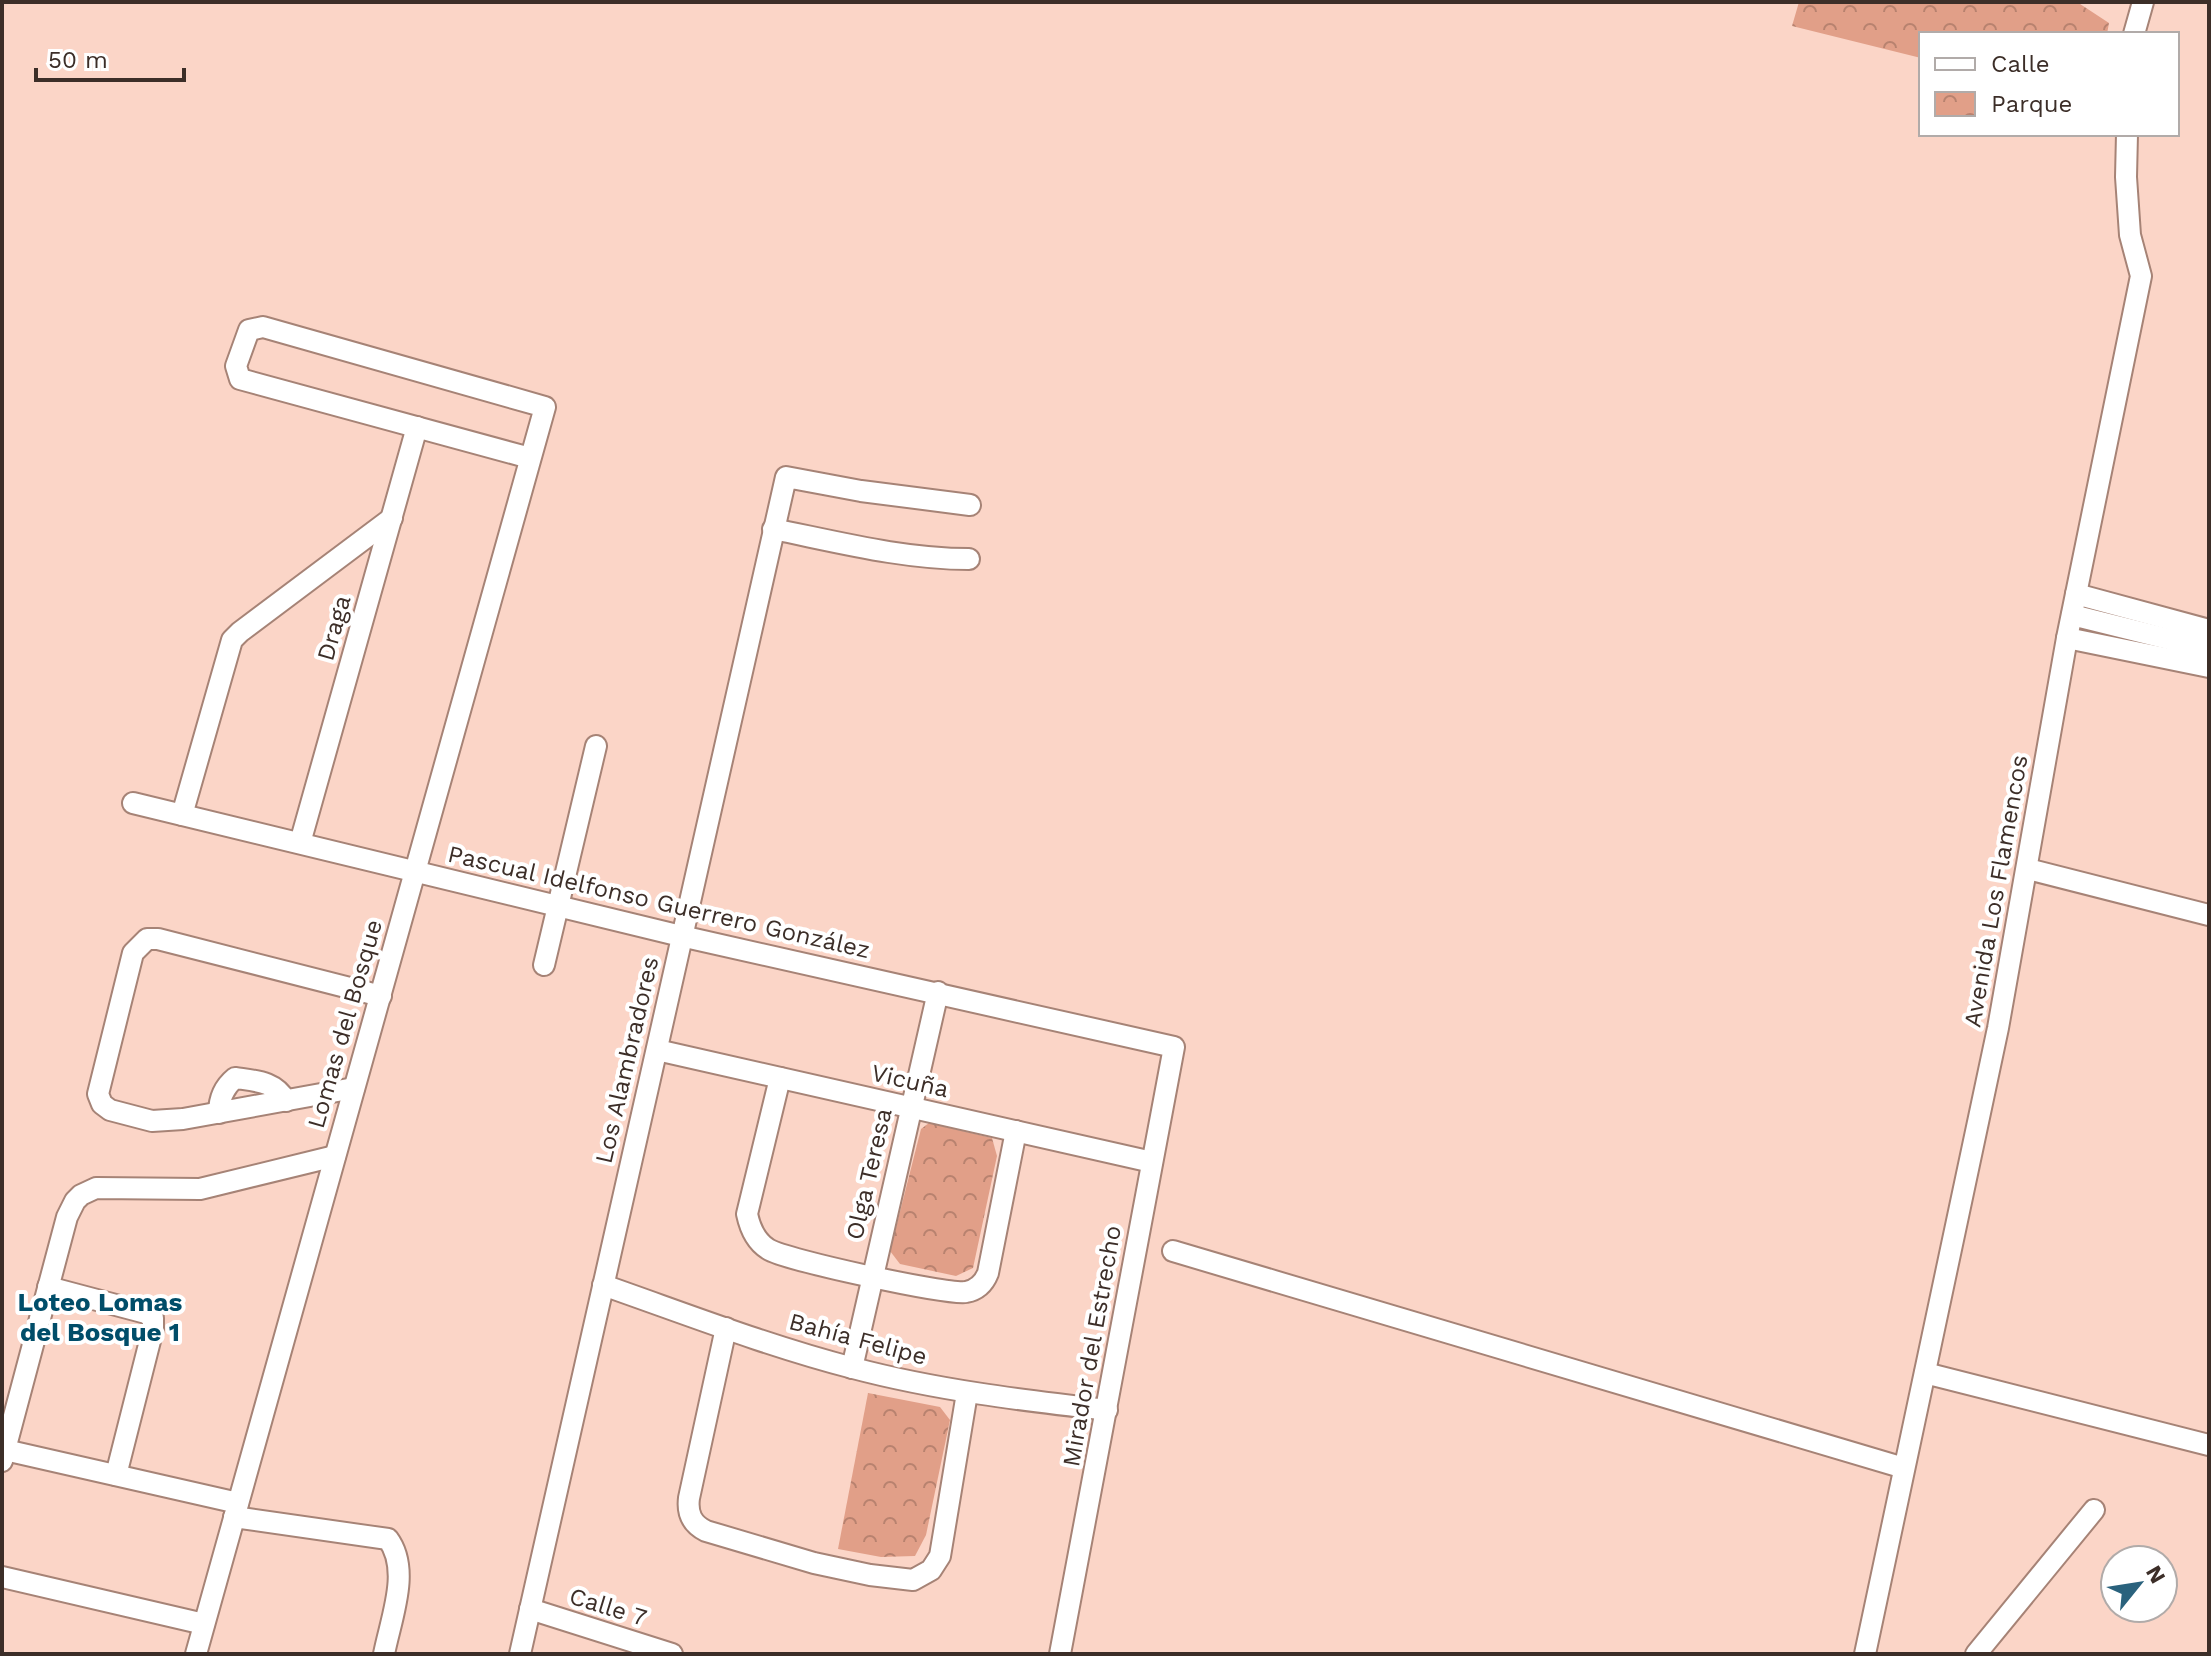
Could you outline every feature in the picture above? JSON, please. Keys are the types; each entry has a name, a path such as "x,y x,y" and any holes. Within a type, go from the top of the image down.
{"street":[{"path":"2134,32 2139,4"},
{"name":"Avenida Los Flamencos","path":"1865,1654 1998,1028 2067,638 2141,276 2130,235 2127,136"},
{"name":"Lomas del Bosque","path":"196,1654 545,407 263,327 249,330 236,366 240,379 417,427"},
{"path":"417,427 530,458"},
{"name":"Draga","path":"300,843 417,427"},
{"name":"Los Alambradores","path":"520,1654 786,477 892,496 970,505"},
{"path":"182,815 232,640 392,518"},
{"path":"773,529 870,549 942,559 969,559"},
{"path":"2076,594 2204,624"},
{"path":"2072,615 2209,649"},
{"path":"2067,638 2209,667"},
{"path":"544,965 596,746"},
{"name":"Pascual Idelfonso Guerrero González","path":"133,803 681,936 1174,1047"},
{"path":"2028,869 2209,915"},
{"path":"354,1088 183,1119 152,1121 110,1110 102,1104 98,1094 133,953 142,942 158,939 381,996"},
{"name":"Olga Teresa","path":"852,1368 938,992"},
{"name":"Mirador del Estrecho","path":"1060,1654 1174,1047"},
{"name":"Vicuña","path":"657,1050 1152,1162"},
{"path":"219,1113 225,1086 235,1078 263,1082 279,1089 286,1101"},
{"path":"780,1078 747,1214 749,1224 759,1241 772,1251 873,1277 959,1293 980,1286 988,1273 1016,1131"},
{"path":"335,1156 200,1189 96,1188 81,1195 67,1217 4,1456 116,1475 236,1510 388,1539 397,1552 400,1572 384,1654"},
{"path":"1173,1251 1904,1468"},
{"name":"Bahía Felipe","path":"603,1285 852,1368 967,1393 1107,1410"},
{"path":"48,1287 146,1313 153,1318 153,1329 116,1475"},
{"path":"726,1328 688,1506 693,1521 706,1531 814,1563 913,1580 931,1570 940,1556 967,1393"},
{"path":"1925,1373 2209,1445"},
{"path":"1976,1654 2094,1510"},
{"path":"2,1577 204,1624"},
{"name":"Calle 7","path":"530,1609 669,1654"}],"green space":[{"path":"1799,2 2077,2 2109,23 2107,32 1919,32 1919,58 1792,26"},
{"path":"929,1123 992,1138 997,1156 973,1268 956,1276 900,1264 890,1251 921,1129"},
{"path":"868,1393 940,1407 950,1420 926,1535 915,1556 881,1557 838,1549"}],"district":[{"name":"Loteo Lomas del Bosque 1","path":"100,1317"}]}
